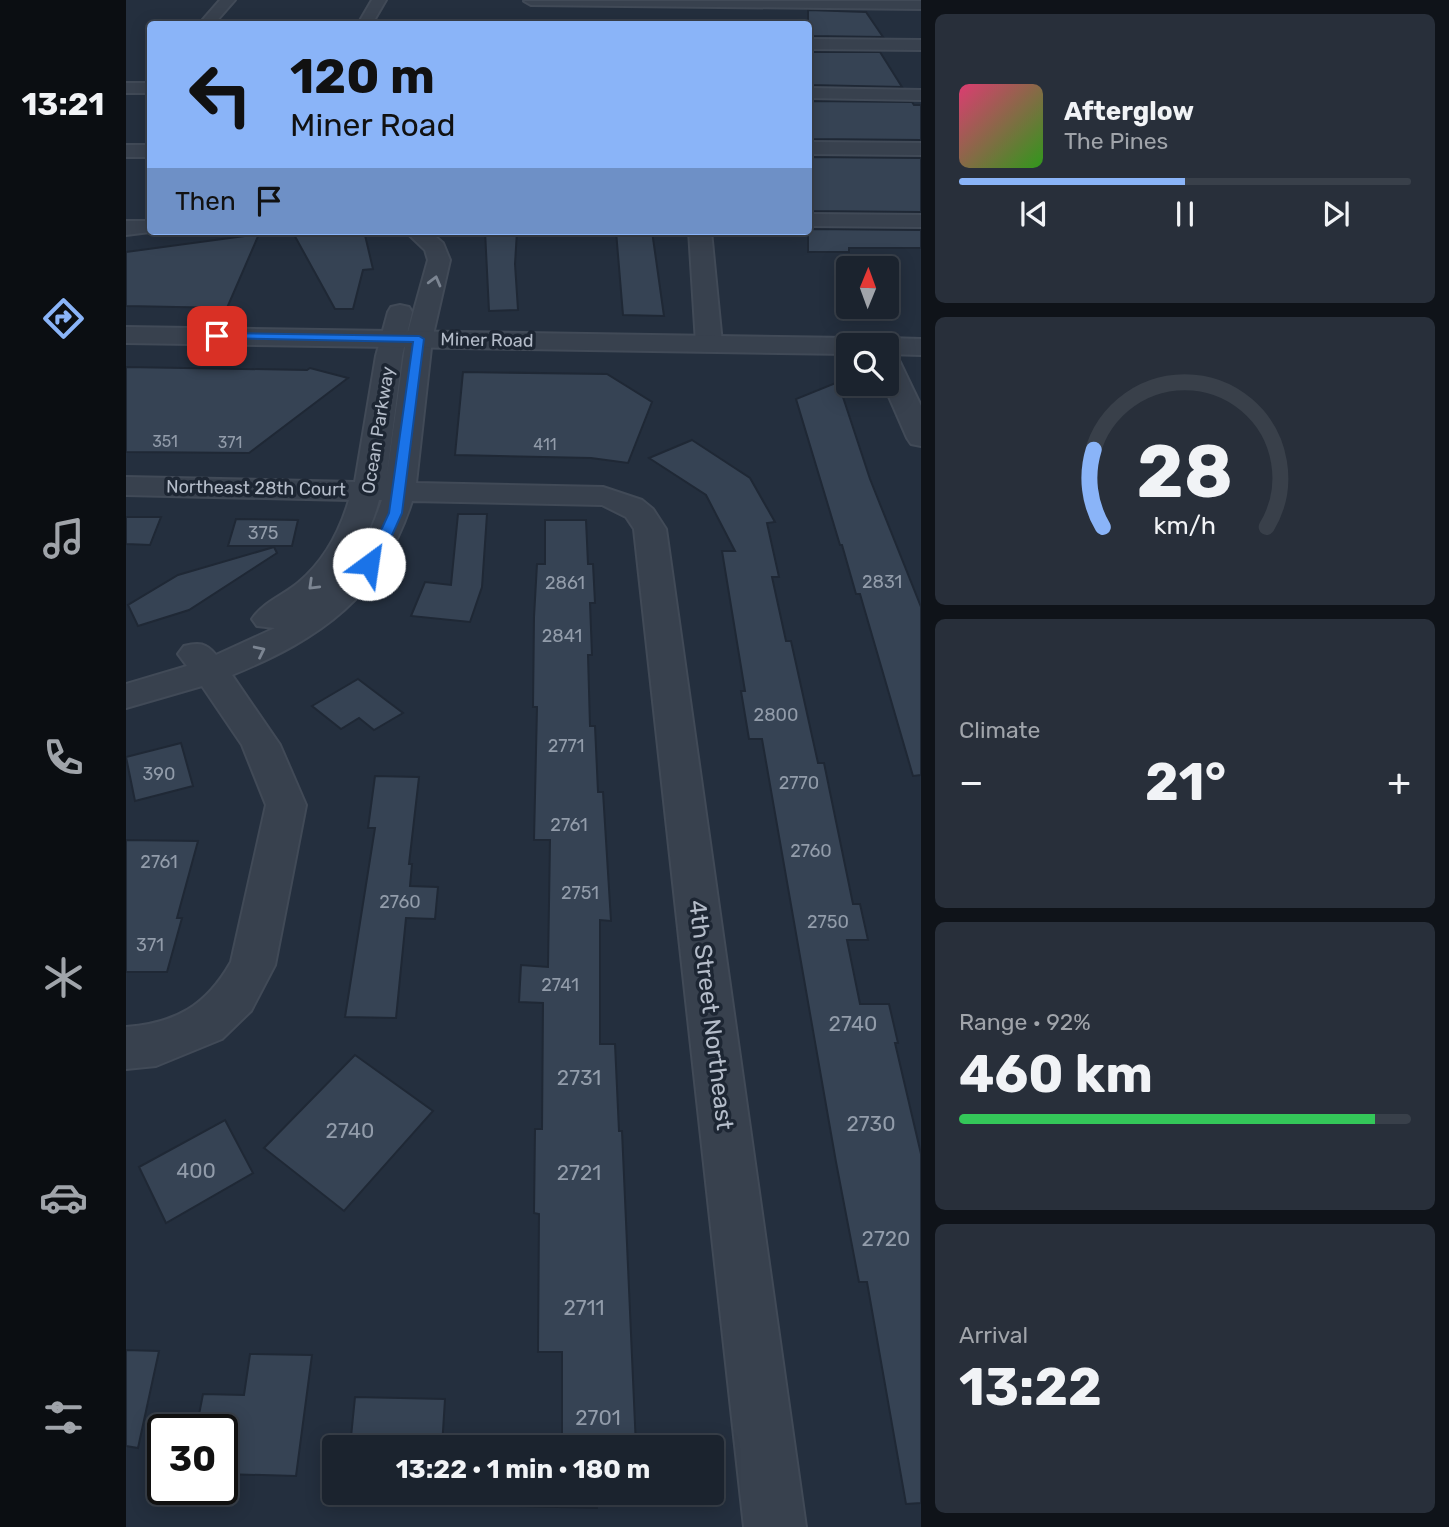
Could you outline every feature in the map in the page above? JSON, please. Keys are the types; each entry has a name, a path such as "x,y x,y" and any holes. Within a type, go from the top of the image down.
{"street":[{"path":"209,21 228,0"},
{"path":"367,21 379,0"},
{"path":"530,5 920,5"},
{"path":"812,44 920,46"},
{"path":"126,88 147,88"},
{"path":"812,93 920,95"},
{"path":"812,148 920,149"},
{"path":"126,151 147,151"},
{"path":"812,220 920,221"},
{"path":"126,228 147,227"},
{"name":"Ocean Parkway","path":"126,671 203,663 260,652 297,632 334,604 379,551 395,513 385,491 415,261 408,246 396,235"},
{"name":"Ocean Parkway","path":"406,338 439,260 435,248 420,235"},
{"path":"700,235 709,343"},
{"name":"Miner Road","path":"126,335 836,345"},
{"path":"899,346 920,347"},
{"path":"899,390 920,438"},
{"name":"Northeast 28th Court","path":"126,486 603,496 635,508"},
{"name":"4th Street Northeast","path":"635,508 645,518 650,529 775,1527"},
{"path":"126,1048 156,1045 205,1025 234,997 253,965 286,805 281,782 230,698 203,663"},
{"name":"Ocean Parkway","path":"126,696 203,663"}],"building":[{"path":"808,10 866,12 883,37 812,36 812,21 808,21"},
{"path":"812,52 880,52 902,87 812,85"},
{"path":"812,101 912,102 914,105 921,105 921,140 812,139"},
{"path":"812,157 921,158 921,212 812,211"},
{"path":"812,229 921,230 921,248 849,248 849,252 808,252 808,235 812,235"},
{"path":"259,235 227,308 126,306 126,252"},
{"path":"294,235 365,235 373,269 363,270 353,309 335,309"},
{"path":"485,235 517,235 515,264 518,310 489,311"},
{"path":"616,235 653,235 664,316 623,315"},
{"path":"126,367 310,368 348,378 249,453 126,452"},
{"path":"463,372 607,374 652,402 628,463 591,458 455,455"},
{"path":"836,383 836,396 843,396 870,479 921,607 921,775 913,776 860,594 856,594 796,399"},
{"path":"692,440 750,478 775,522 767,523 779,577 772,577 786,641 791,641 818,763 824,763 853,904 860,904 868,940 847,940 860,1004 889,1004 898,1043 895,1043 921,1154 921,1503 906,1504 867,1282 859,1282 836,1162 762,739 749,739 741,691 745,691 722,551 735,551 706,495 649,458"},
{"path":"458,514 487,514 482,587 470,622 411,616 425,582 451,585"},
{"path":"126,517 161,517 150,545 126,544"},
{"path":"236,519 298,520 292,546 228,546"},
{"path":"545,520 586,520 588,564 593,564 595,603 590,603 590,726 595,726 598,792 603,792 611,921 600,920 600,1044 615,1044 619,1131 622,1131 635,1435 562,1435 562,1352 538,1352 539,1214 534,1213 535,1129 542,1129 543,1003 519,1002 521,965 548,967 550,840 534,840 537,707 533,707 537,564 545,564"},
{"path":"274,547 277,553 189,610 138,626 128,605 178,575"},
{"path":"358,679 403,713 374,730 359,718 341,729 312,706"},
{"path":"181,743 193,786 135,801 126,757"},
{"path":"375,776 419,777 409,864 412,864 410,886 438,887 435,919 406,918 396,1018 345,1017 375,828 368,828"},
{"path":"126,840 198,841 177,918 182,918 167,972 126,972"},
{"path":"355,1055 433,1111 344,1211 264,1148"},
{"path":"225,1120 253,1173 166,1223 139,1167"},
{"path":"126,1350 159,1351 138,1448 126,1446"},
{"path":"250,1354 312,1355 296,1476 238,1474 238,1414 199,1414 203,1394 244,1395"},
{"path":"355,1397 445,1399 443,1435 351,1435"},
{"path":"597,1505 597,1508 519,1506"}],"route":[{"path":"217,336 419,339 400,491 395,513 379,551 369,564"}]}
